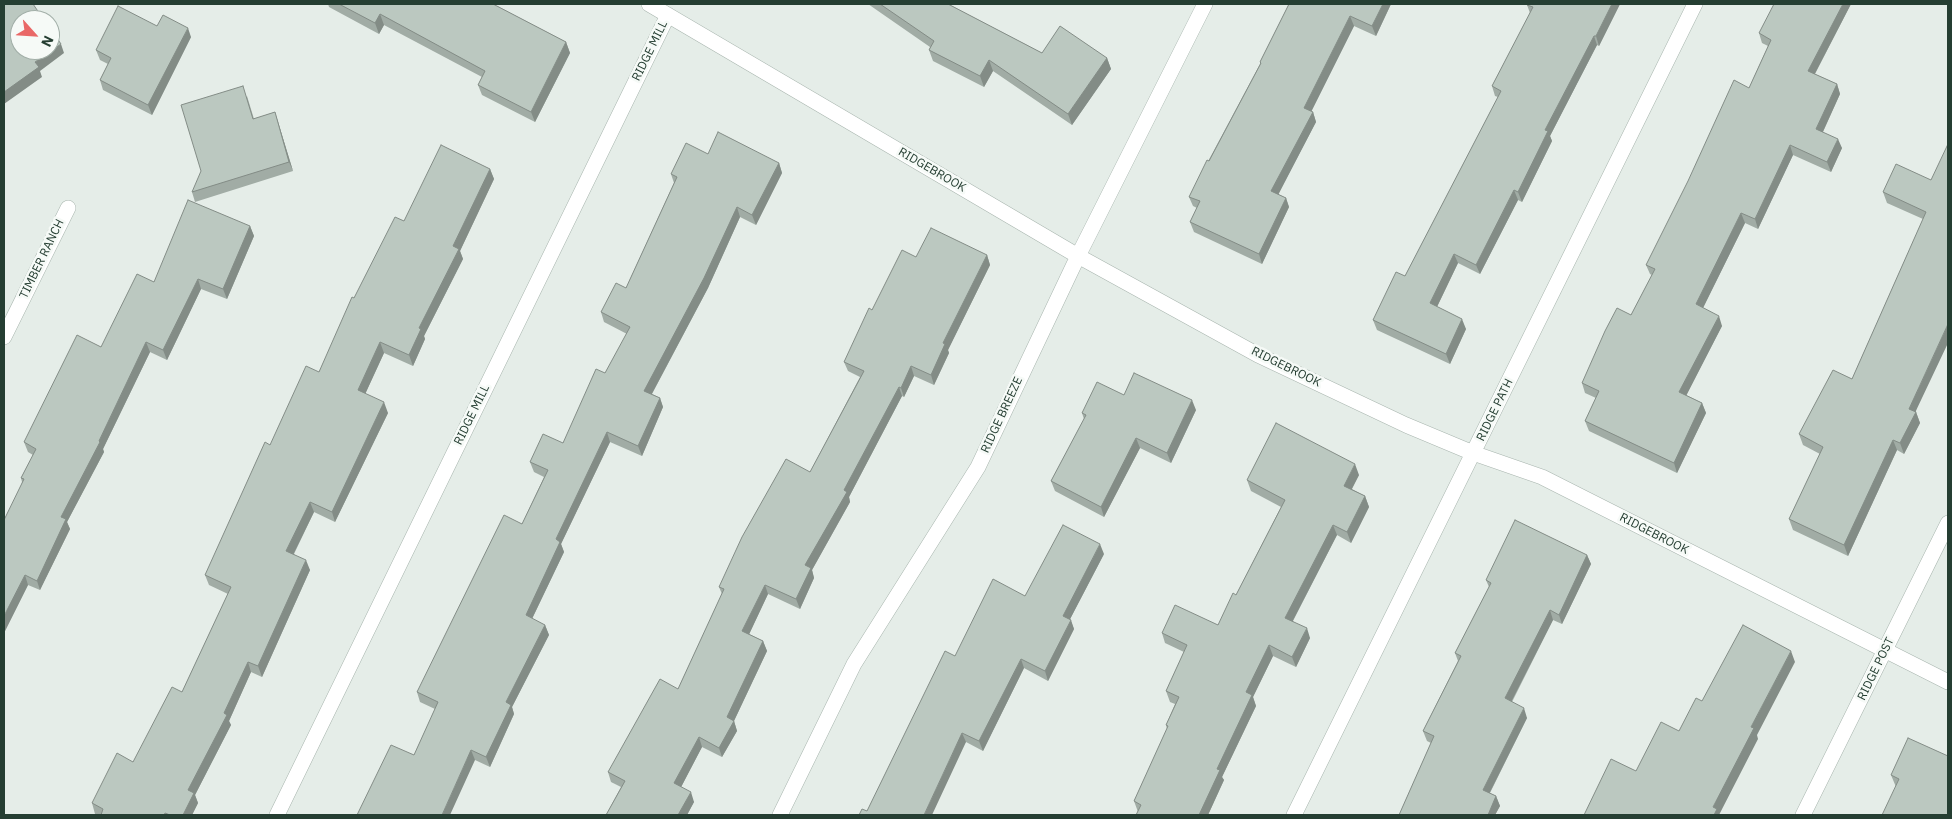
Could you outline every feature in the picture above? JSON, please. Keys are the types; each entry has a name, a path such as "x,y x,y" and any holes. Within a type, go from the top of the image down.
{"street":[{"name":"RIDGEBROOK","path":"649,4 1078,256 1258,355 1406,424 1474,453 1542,478 1948,682"},
{"name":"RIDGE BREEZE","path":"780,815 854,664 978,467 1078,256 1205,4"},
{"name":"RIDGE PATH","path":"1294,815 1695,4"},
{"name":"RIDGE MILL","path":"277,815 668,15"},
{"name":"TIMBER RANCH","path":"4,338 68,208"},
{"name":"RIDGE POST","path":"1803,815 1948,523"}],"building":[{"path":"4,4 33,4 37,10 10,10 10,60 38,60 35,62 39,67 4,92"},
{"path":"339,4 493,4 566,42 531,112 478,85 485,71 380,14 375,23"},
{"path":"880,4 948,4 1042,53 1060,26 1107,58 1068,114 989,60 980,76 929,50 934,41"},
{"path":"1289,4 1383,4 1372,26 1350,16 1304,108 1313,112 1271,191 1286,198 1259,254 1190,222 1200,201 1189,197 1207,160 1209,161 1261,63"},
{"path":"1528,4 1612,4 1545,130 1548,131 1518,192 1514,190 1476,265 1454,254 1430,303 1462,319 1446,354 1373,320 1396,272 1405,276 1501,91 1492,86 1533,7"},
{"path":"1774,4 1843,4 1808,71 1837,84 1816,129 1838,139 1827,162 1790,145 1755,219 1741,213 1696,304 1719,316 1679,392 1702,403 1674,463 1585,421 1599,391 1582,383 1617,308 1631,315 1655,269 1646,265 1688,181 1734,80 1749,88 1771,40 1759,33"},
{"path":"118,6 157,26 163,15 188,28 148,105 100,80 111,58 96,50"},
{"path":"243,86 253,119 275,112 289,162 192,192 201,171 181,105"},
{"path":"718,132 779,163 752,215 737,207 704,278 644,391 660,398 638,446 607,432 556,539 560,542 526,615 545,625 506,702 511,705 486,757 471,750 442,815 357,815 391,745 414,755 438,702 417,692 504,515 522,524 548,470 530,462 543,434 563,443 596,369 605,373 630,327 601,312 616,283 626,288 677,177 671,174 686,143 708,154"},
{"path":"1948,144 1948,324 1909,409 1916,412 1900,443 1893,440 1844,545 1789,519 1823,447 1799,434 1833,370 1852,379 1926,212 1883,192 1896,164 1931,180"},
{"path":"441,145 490,169 453,246 459,249 419,328 421,329 409,355 380,342 358,390 384,402 332,512 310,502 286,551 306,560 258,666 248,662 224,713 227,715 188,790 194,793 183,815 165,813 164,815 101,815 103,809 92,803 117,753 133,762 172,687 182,692 231,587 205,575 265,442 270,445 306,366 319,372 352,297 354,298 395,217 404,221"},
{"path":"188,200 250,226 223,289 198,279 163,350 146,342 100,442 61,517 66,519 37,581 25,575 4,616 4,520 24,479 21,478 36,449 24,442 77,335 101,347 137,274 154,282"},
{"path":"931,228 987,255 943,343 945,344 931,375 911,366 901,388 899,387 844,490 847,492 805,565 811,568 796,599 765,585 742,631 763,641 727,717 734,721 719,748 699,737 674,783 691,792 678,815 606,815 625,781 608,772 660,679 678,689 724,589 719,587 742,537 786,459 810,472 864,371 844,362 869,308 872,310 902,250 916,257"},
{"path":"1134,373 1192,400 1167,453 1136,438 1101,507 1051,481 1086,415 1082,413 1097,382 1124,395"},
{"path":"1276,423 1355,464 1344,486 1365,496 1347,532 1333,525 1285,618 1307,628 1292,657 1269,645 1246,692 1252,695 1217,769 1220,770 1199,815 1136,815 1141,805 1134,801 1179,697 1166,691 1187,645 1162,633 1175,605 1218,625 1233,593 1236,595 1285,500 1247,480"},
{"path":"1515,520 1587,555 1559,615 1550,610 1505,698 1524,708 1483,790 1496,796 1488,815 1399,815 1434,736 1423,731 1461,656 1455,653 1491,583 1486,580"},
{"path":"1063,525 1100,544 1063,616 1071,620 1045,671 1021,659 979,741 962,733 924,815 859,815 862,809 867,811 945,651 955,656 993,579 1025,596"},
{"path":"1743,625 1791,651 1751,727 1754,728 1713,807 1717,809 1714,815 1584,815 1611,759 1636,771 1661,722 1679,731 1696,698 1702,701"},
{"path":"1908,738 1948,756 1948,815 1882,815 1899,779 1891,775"}]}
